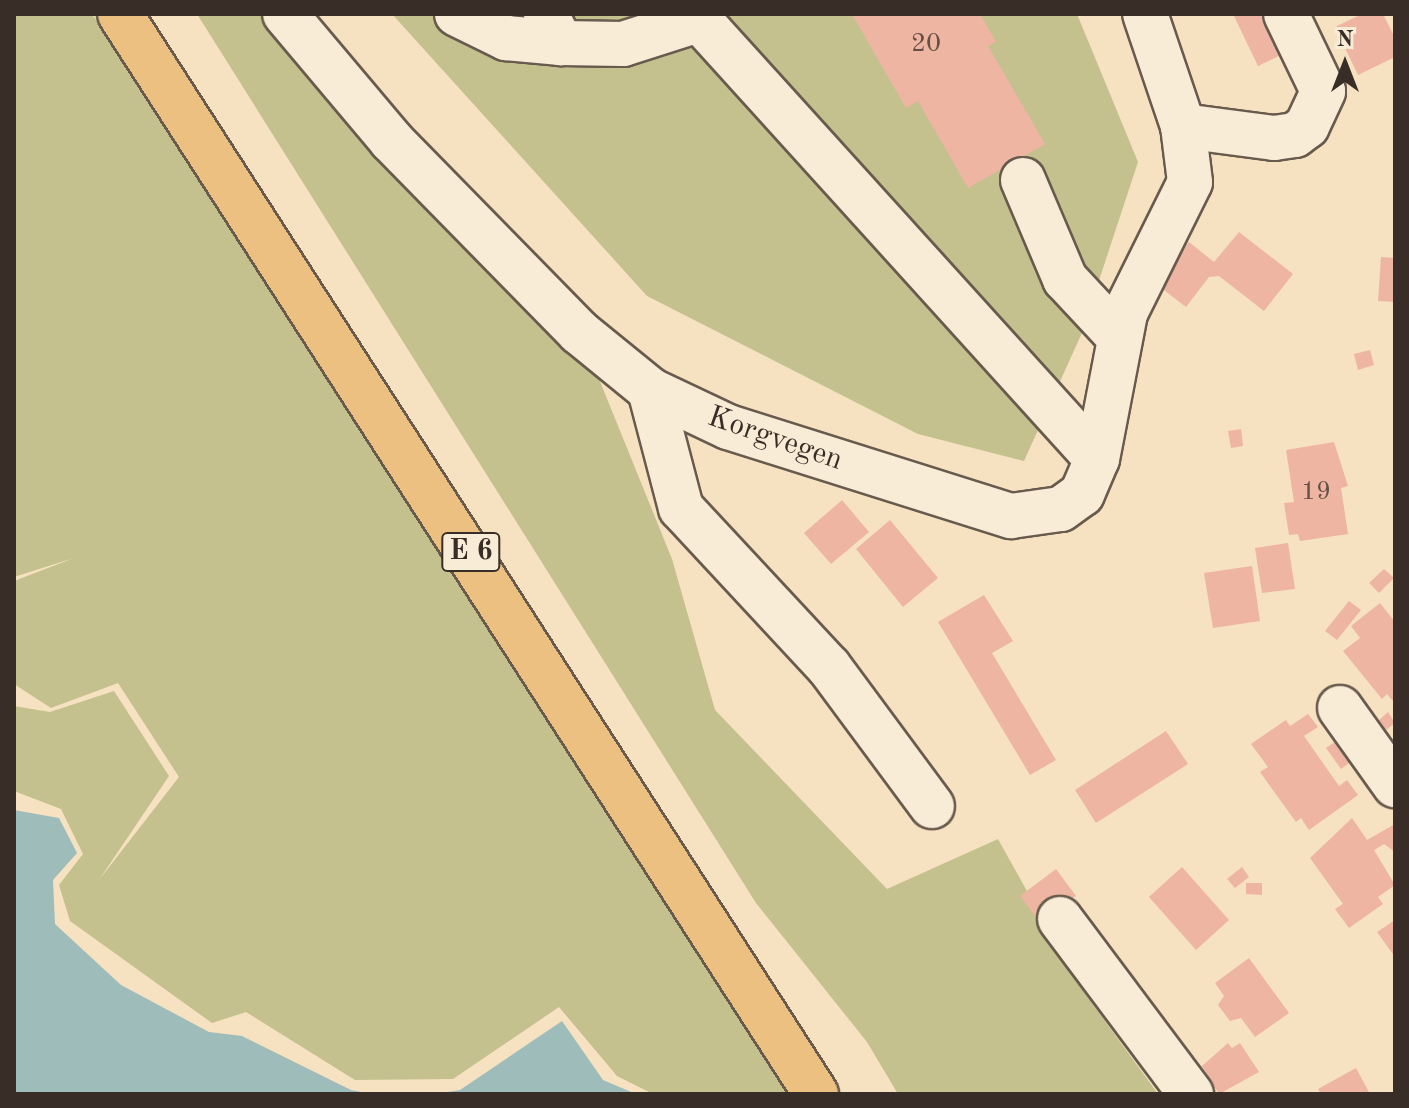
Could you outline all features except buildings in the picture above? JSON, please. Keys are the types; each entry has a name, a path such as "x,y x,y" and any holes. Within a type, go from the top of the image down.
{"highway":[{"name":"E 6","path":"120,14 816,1094"}],"street":[{"name":"Korgvegen","path":"285,14 391,140 579,332 650,390 728,427 1011,516 1061,509 1082,494 1097,459 1119,337 1140,279 1190,182 1183,126"},
{"path":"457,14 506,38 553,28 623,44 696,17 1097,459"},
{"path":"1145,14 1183,126 1274,138 1295,135 1307,126 1323,91 1286,14"},
{"path":"1023,180 1065,279 1119,337"},
{"path":"650,390 681,508 829,667 932,806"},
{"path":"1340,708 1395,785"},
{"path":"1060,919 1191,1094"}],"shaded area":[{"path":"14,14 92,14 787,1094 653,1094 617,1076 559,1007 453,1079 355,1080 246,1012 212,1023 70,921 59,885 83,854 61,809 14,791 14,706 50,712 114,691 169,776 99,880 179,777 118,683 51,708 14,684 14,581 74,558 14,577"},
{"path":"197,14 268,14 412,187 599,379 672,559 715,710 887,889 998,839 1081,988 1158,1094 898,1094 867,1042 756,903"},
{"path":"392,14 1077,14 1138,162 1081,335 1024,461 918,434 647,296"}],"water":[{"path":"14,810 59,818 77,853 53,880 55,924 121,985 209,1032 242,1036 351,1090 372,1094 14,1094"},
{"path":"562,1021 603,1080 636,1094 435,1094 460,1090"}]}
